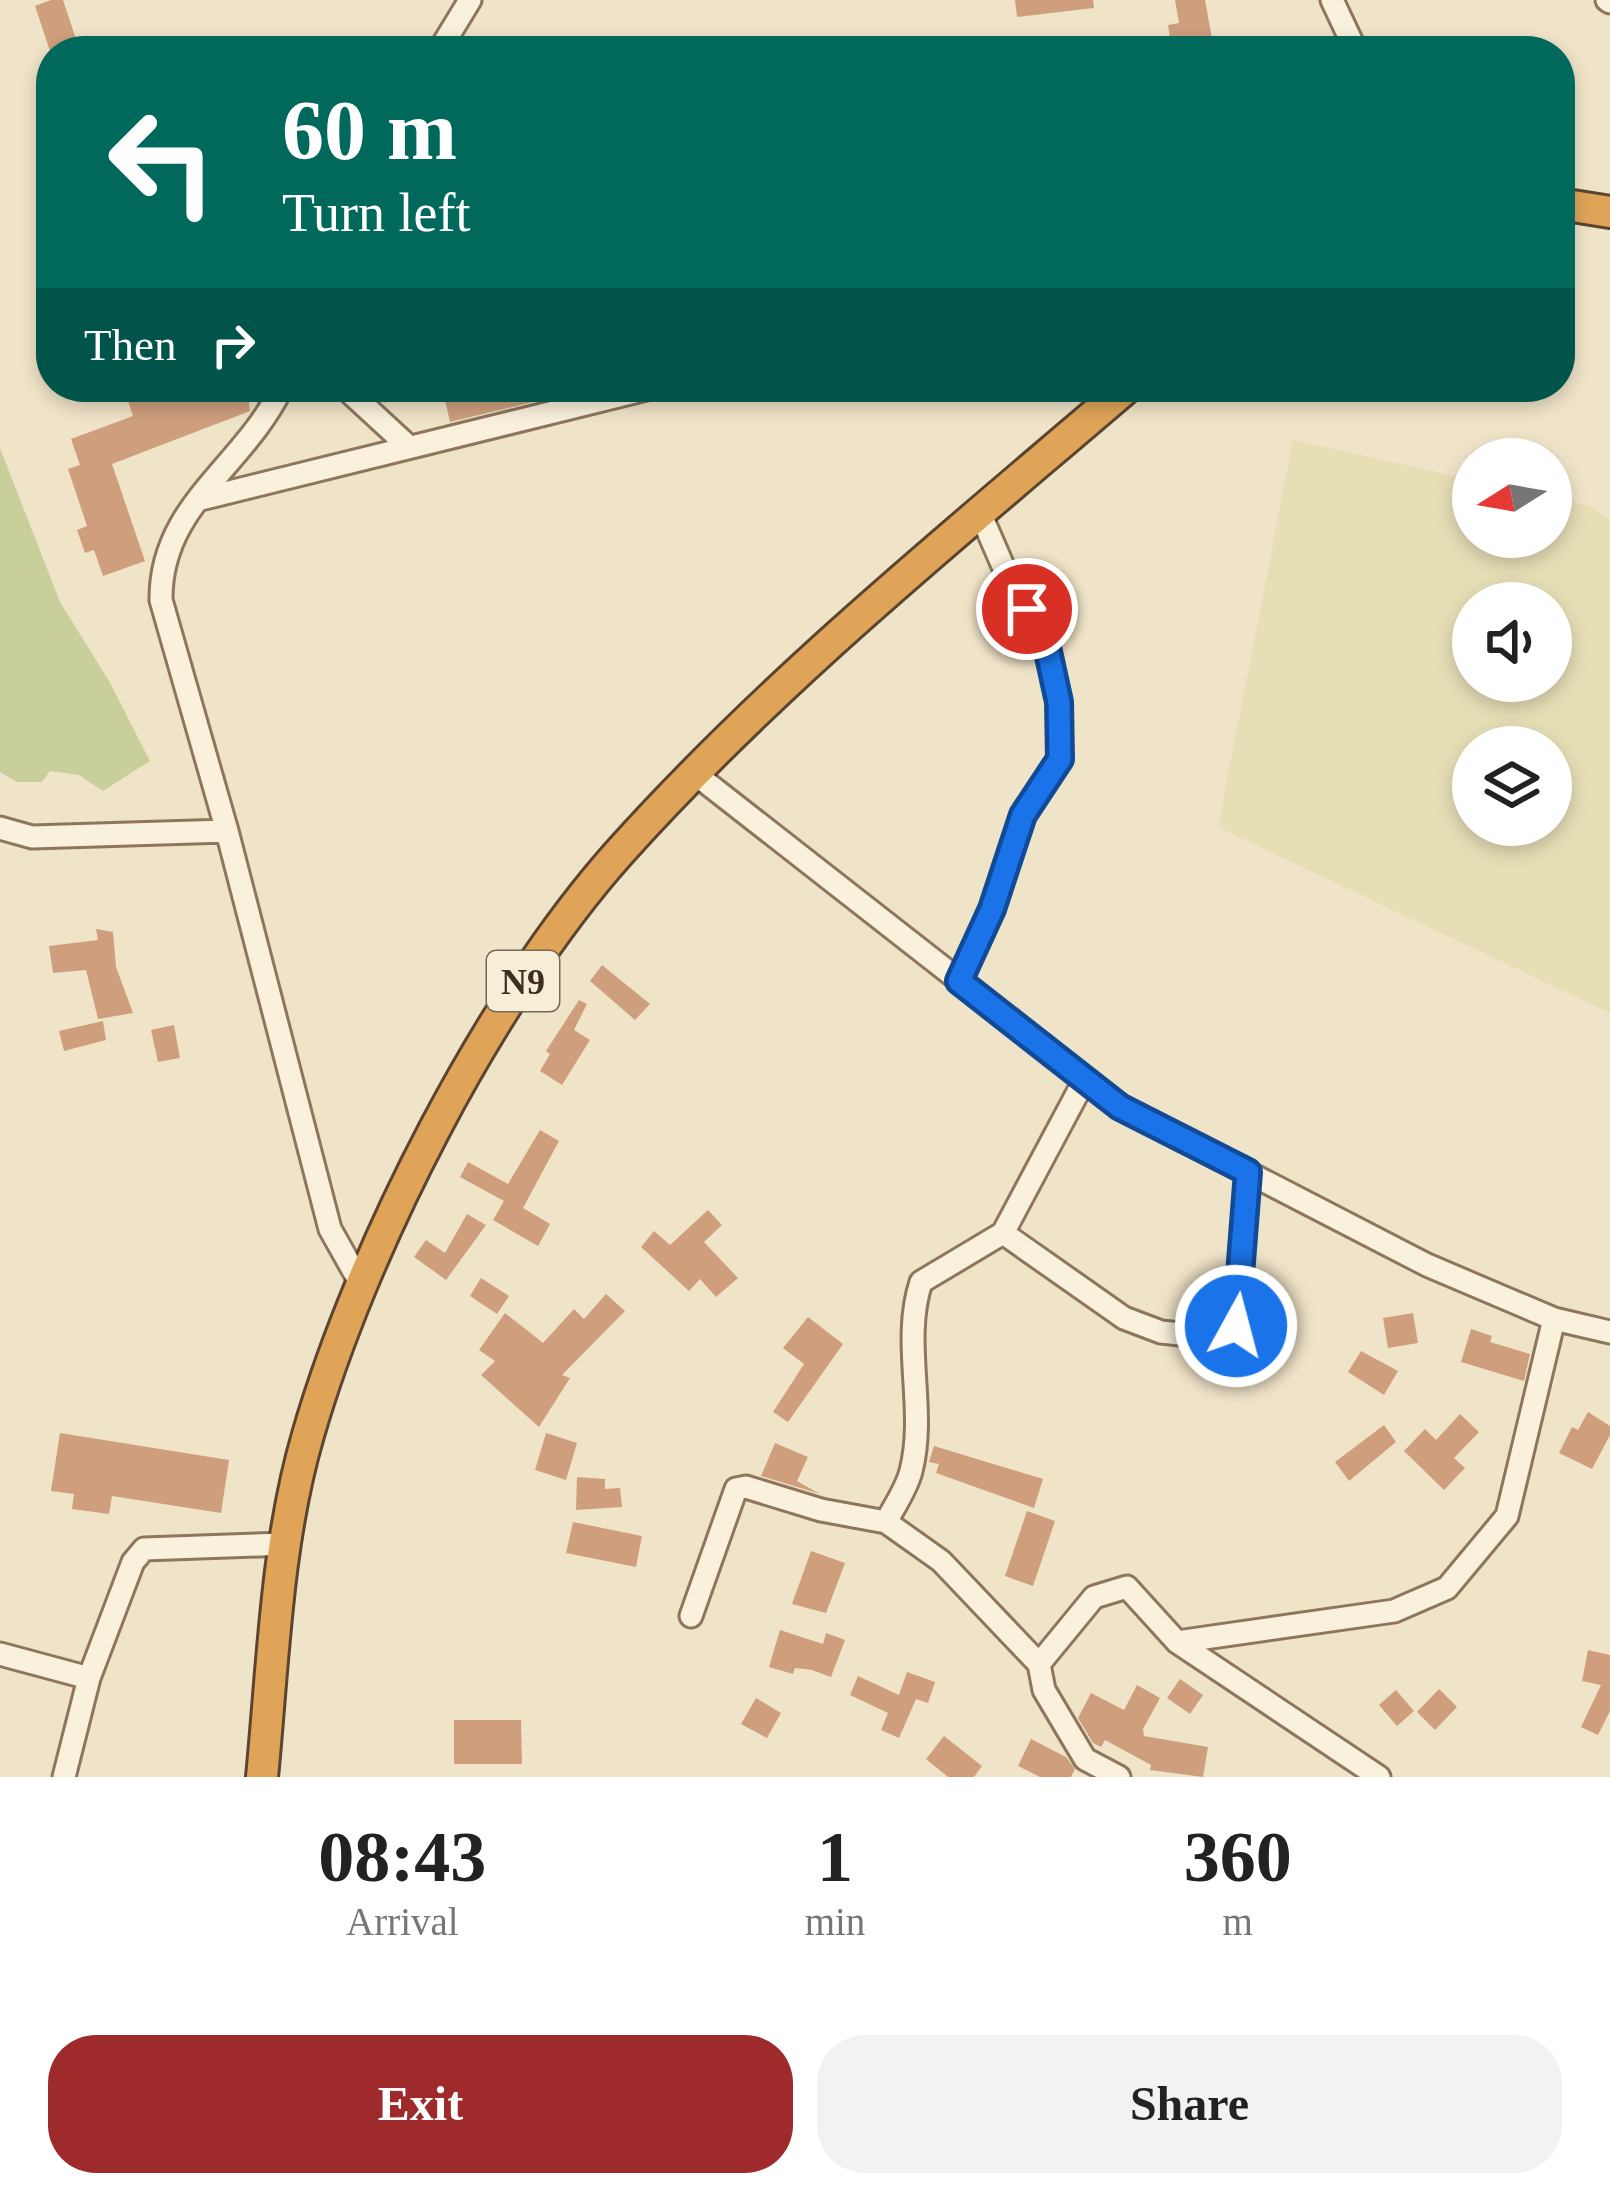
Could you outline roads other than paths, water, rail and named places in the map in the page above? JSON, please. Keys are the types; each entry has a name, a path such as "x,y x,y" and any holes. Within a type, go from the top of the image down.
{"highway":[{"path":"1575,206 1610,212"},
{"name":"N9","path":"262,1777 286,1544 306,1439 362,1286 415,1174 511,998 615,857 741,724 1109,402"}],"street":[{"path":"448,36 470,0"},
{"path":"1332,0 1349,36"},
{"path":"272,402 238,455 169,538 160,568 161,600 227,831 330,1229 362,1286"},
{"path":"360,402 408,446"},
{"path":"196,500 592,402"},
{"path":"959,981 992,909 1023,815 1060,759 1059,702 1045,638 1009,580 980,513"},
{"path":"694,773 1120,1107 1427,1265 1554,1318 1610,1332"},
{"path":"0,828 32,837 227,831"},
{"path":"886,1522 911,1472 917,1384 910,1315 921,1282 1003,1233 1085,1079"},
{"path":"1003,1233 1124,1318 1161,1332 1219,1338 1236,1326 1241,1299 1248,1172"},
{"path":"1177,1642 1394,1611 1448,1588 1508,1516 1554,1318"},
{"path":"692,1616 736,1490 746,1486 821,1510 886,1522 941,1561 1039,1664 1044,1690 1085,1759 1119,1777"},
{"path":"64,1777 89,1678 133,1562 144,1549 286,1544"},
{"path":"1039,1664 1094,1597 1127,1587 1177,1642 1379,1777"},
{"path":"0,1654 89,1678"}]}
